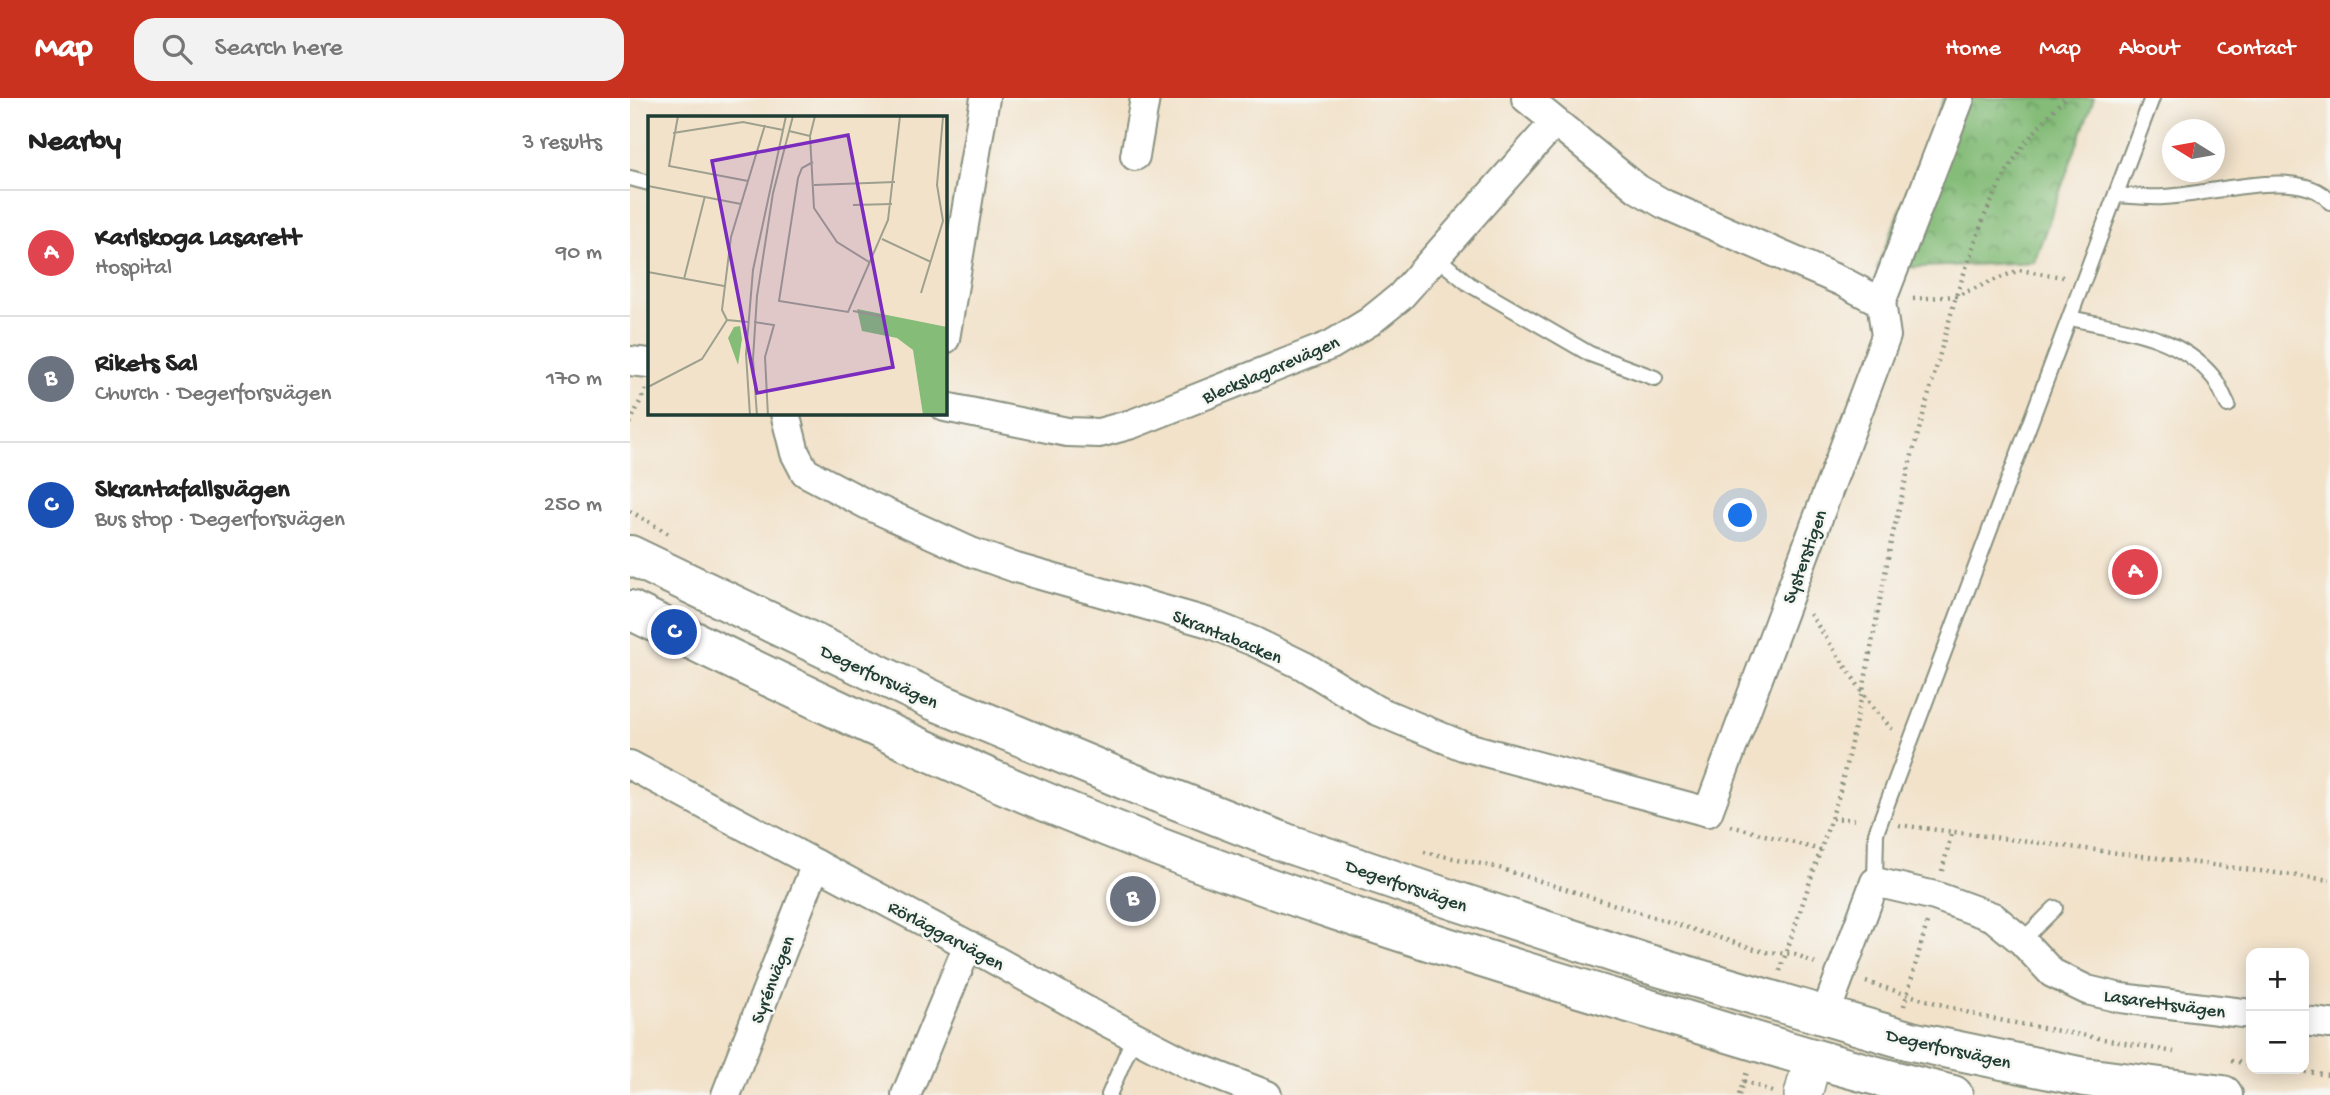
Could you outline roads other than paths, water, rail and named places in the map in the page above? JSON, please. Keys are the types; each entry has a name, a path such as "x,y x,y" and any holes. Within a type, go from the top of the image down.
{"main road":[{"name":"Degerforsvägen","path":"630,555 935,701 1125,780 1286,843 1644,963 1911,1041 2084,1077 2221,1077"},
{"path":"630,610 807,695 1017,790 1331,911 1458,952 1813,1058 1953,1095"},
{"path":"1813,1058 1825,1015"}],"street":[{"path":"947,316 954,234 985,98"},
{"path":"1135,156 1145,98"},
{"path":"1526,98 1554,124 1638,189 1664,204 1843,282 1881,302"},
{"name":"Systerstigen","path":"1709,810 1886,336 1881,302 1959,98"},
{"name":"Bleckslagarevägen","path":"947,407 1066,432 1099,433 1132,424 1331,345 1369,322 1400,297 1554,124"},
{"path":"630,361 648,363"},
{"name":"Skrantabacken","path":"786,415 795,453 806,472 869,505 971,552 1029,572 1206,622 1304,666 1376,710 1463,746 1709,810"},
{"name":"Rörläggarvägen","path":"630,765 1133,1036 1190,1065 1267,1095"},
{"name":"Syrénvägen","path":"726,1095 816,864"},
{"path":"1825,1015 1875,882"},
{"name":"Lasarettsvägen","path":"1875,882 1935,896 1993,917 2022,941 2052,973 2087,990 2121,998 2246,1013"},
{"path":"906,1095 968,945"},
{"path":"2309,1022 2330,1024"},
{"path":"1803,1095 1813,1058"}],"lane":[{"path":"1875,882 1876,833 2152,98"},
{"path":"630,178 648,183"},
{"path":"2116,195 2164,197 2260,185 2301,184 2325,195 2330,202"},
{"path":"1436,257 1469,284 1590,354 1655,378"},
{"path":"2070,318 2147,334 2186,354 2213,377 2228,405"},
{"path":"2022,941 2055,908"},
{"path":"1109,1095 1133,1036"}],"place":[{"name":"Karlskoga Lasarett","path":"2135,572"},
{"name":"Skrantafallsvägen","path":"674,632"},
{"name":"Rikets Sal","path":"1133,899"}]}
